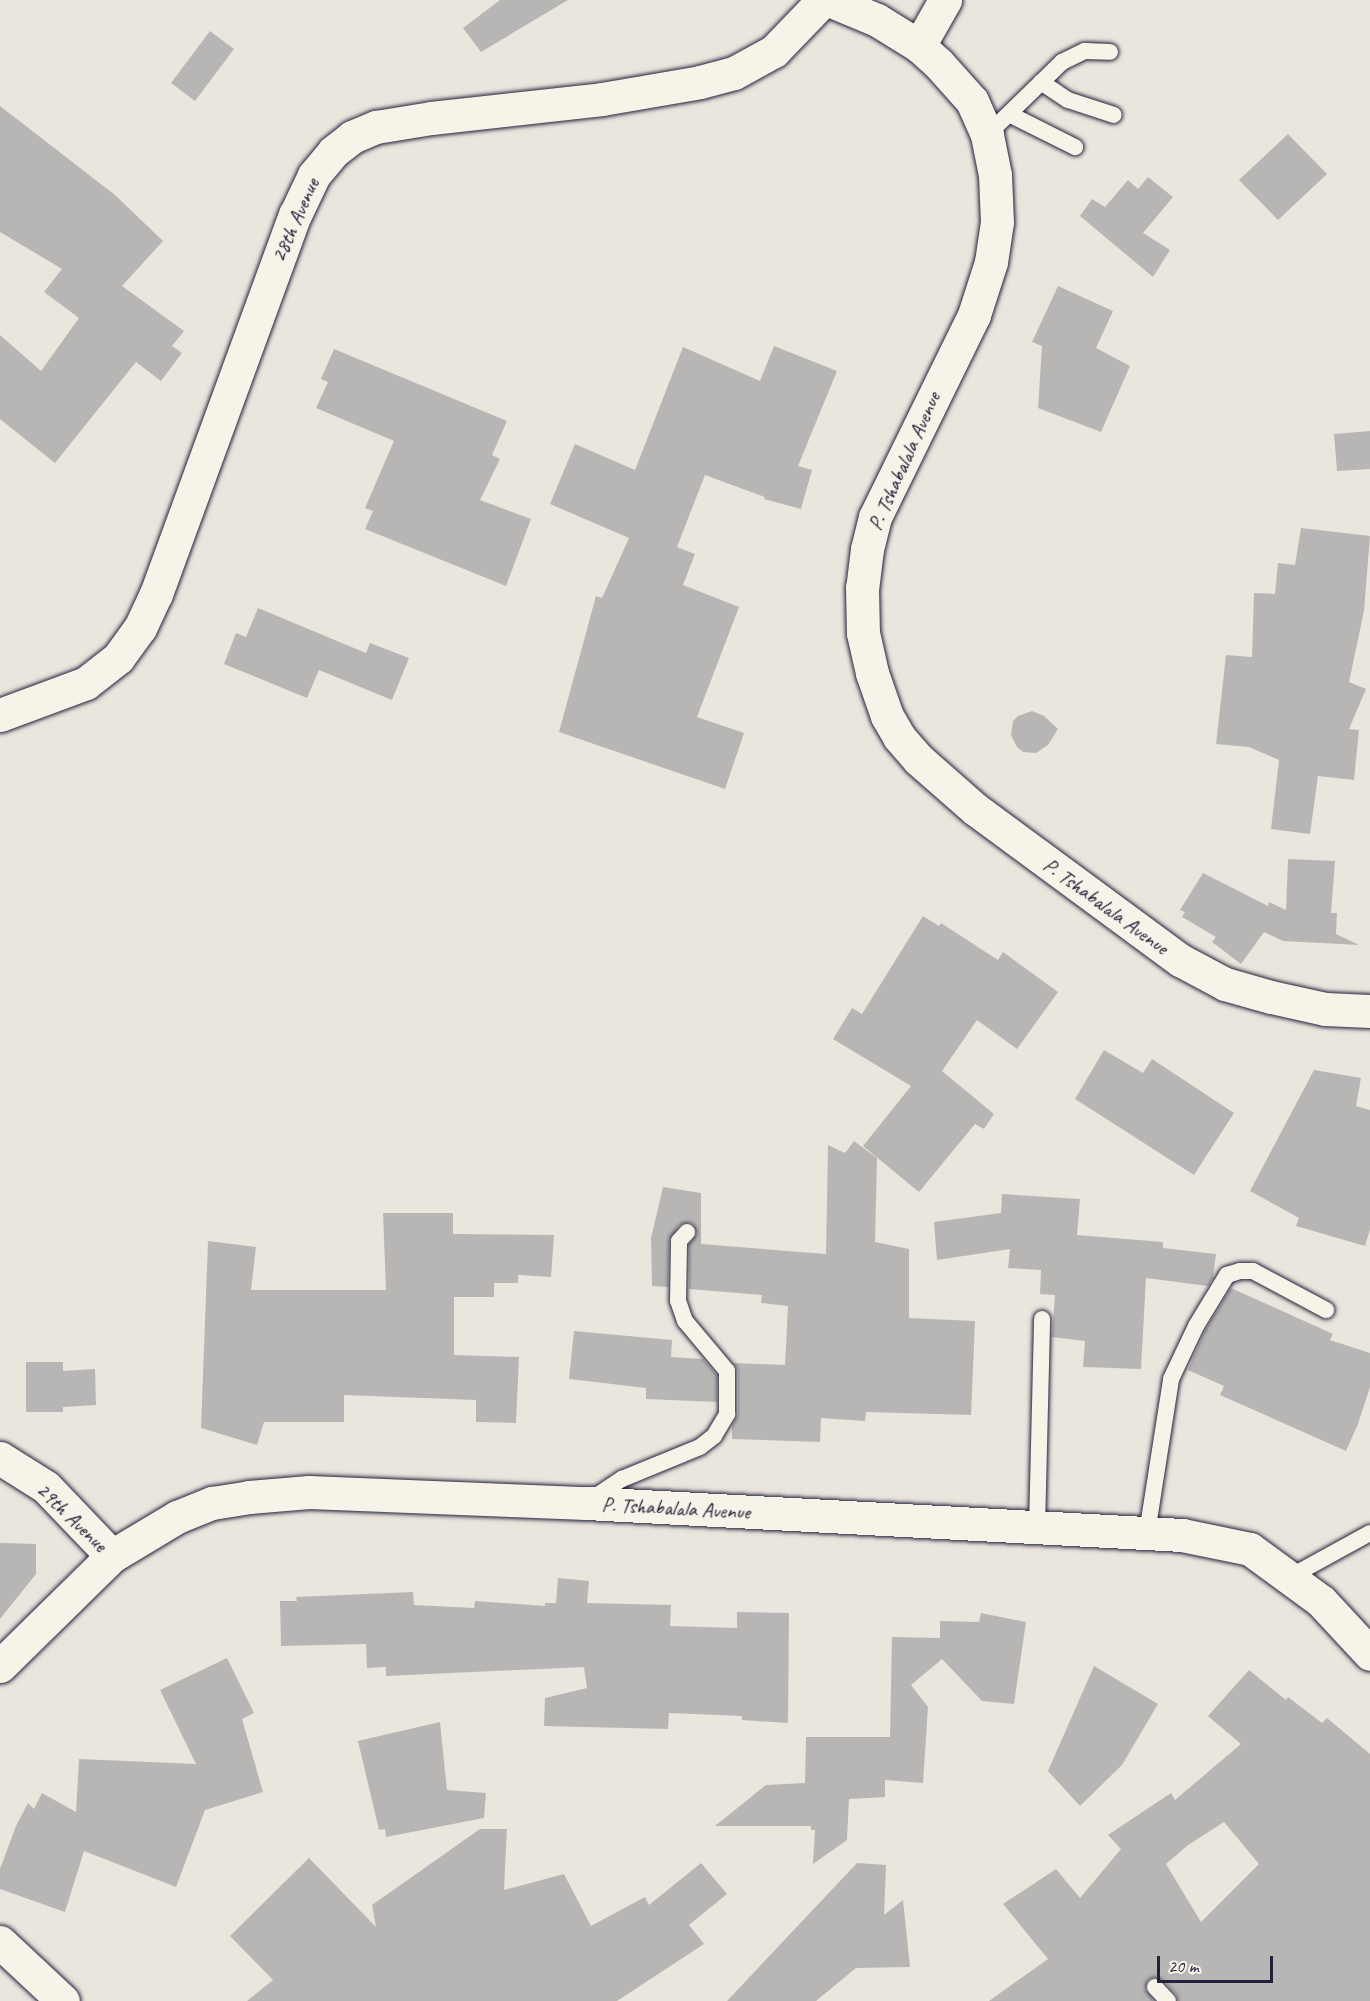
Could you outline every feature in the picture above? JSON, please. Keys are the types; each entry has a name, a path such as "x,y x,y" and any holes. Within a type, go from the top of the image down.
{"street":[{"name":"28th Avenue","path":"0,716 86,683 118,658 140,628 163,573 295,214 314,175 333,152 352,137 376,127 431,117 602,99 700,82 734,73 774,51 823,0"},
{"name":"P. Tshabalala Avenue","path":"829,0 877,20 919,46 938,63 972,101 998,124 995,175 997,222 991,262 974,315 875,517 867,549 862,587 863,633 872,673 887,716 899,737 918,759 975,809 1180,960 1225,984 1271,997 1325,1009 1370,1011"},
{"path":"919,46 945,0"},
{"name":"29th Avenue","path":"0,1458 46,1487 112,1556"},
{"name":"P. Tshabalala Avenue","path":"0,1666 112,1556 177,1517 212,1503 309,1492 586,1503 1182,1535 1250,1549 1321,1601 1370,1654"},
{"path":"0,1942 63,2001"}],"lane":[{"path":"1075,147 998,124 1062,62 1084,51 1110,52"},
{"path":"1041,82 1068,100 1114,115"},
{"path":"586,1503 622,1479 700,1447 714,1436 727,1414 727,1371 685,1321 678,1301 679,1241 687,1232"},
{"path":"1147,1533 1171,1379 1196,1326 1227,1275 1240,1271 1253,1271 1326,1310"},
{"path":"1038,1528 1042,1319"},
{"path":"1290,1577 1370,1533"},
{"path":"1155,1988 1168,2001"}],"building":[{"path":"500,0 568,0 481,52 463,28"},
{"path":"210,31 234,49 195,101 171,83"},
{"path":"0,106 115,195 163,241 122,286 184,331 172,346 182,353 161,381 136,362 55,463 0,419 0,335 41,371 79,318 44,292 62,269 0,232"},
{"path":"1288,134 1327,174 1278,220 1239,180"},
{"path":"1148,177 1173,197 1143,233 1170,250 1153,277 1080,216 1092,199 1105,207 1128,180 1138,189"},
{"path":"1058,286 1113,311 1096,348 1130,366 1101,432 1038,408 1042,346 1032,342"},
{"path":"774,346 837,371 798,466 812,470 801,509 764,499 765,497 705,475 677,547 695,554 683,585 739,607 697,717 744,733 725,789 559,732 596,596 602,598 629,538 550,504 575,444 635,470 683,347 760,381"},
{"path":"334,349 507,421 492,455 500,459 480,500 531,519 506,586 365,529 373,511 365,508 394,441 316,408 328,382 321,379"},
{"path":"1370,431 1370,469 1337,471 1334,434"},
{"path":"1301,528 1370,536 1364,611 1349,682 1366,689 1349,729 1359,730 1354,780 1318,776 1310,834 1271,829 1279,760 1249,747 1216,744 1226,655 1252,657 1254,593 1275,594 1278,563 1295,565"},
{"path":"258,608 366,653 370,643 409,658 392,700 319,670 307,698 224,664 236,633 246,637"},
{"path":"1032,711 1044,716 1058,729 1048,745 1036,753 1023,752 1017,747 1011,735 1013,721 1018,716"},
{"path":"1288,859 1335,861 1331,913 1337,913 1336,934 1359,945 1283,941 1264,932 1241,964 1212,942 1216,937 1182,917 1185,912 1180,910 1203,873 1268,906 1269,902 1286,910"},
{"path":"923,916 939,926 941,923 998,960 1003,952 1058,992 1017,1049 977,1020 942,1071 994,1114 984,1129 975,1124 919,1192 863,1146 911,1086 833,1039 852,1008 862,1014"},
{"path":"1104,1050 1143,1073 1152,1059 1234,1113 1194,1175 1075,1099"},
{"path":"1314,1070 1361,1078 1356,1106 1370,1110 1370,1229 1365,1246 1296,1226 1299,1218 1250,1191"},
{"path":"854,1141 877,1158 875,1242 909,1249 909,1318 975,1321 971,1415 866,1412 865,1421 821,1418 820,1442 732,1439 732,1426 738,1414 738,1371 734,1363 785,1365 788,1306 761,1303 762,1295 689,1289 689,1245 697,1234 694,1225 689,1222 679,1225 669,1240 668,1287 652,1286 651,1238 663,1187 701,1193 701,1244 826,1254 828,1145 845,1153"},
{"path":"1002,1194 1080,1199 1077,1235 1163,1242 1163,1248 1216,1254 1213,1278 1208,1286 1146,1278 1141,1369 1083,1367 1085,1341 1052,1337 1055,1295 1040,1294 1041,1270 1008,1268 1010,1249 937,1260 934,1222 1001,1213"},
{"path":"383,1213 453,1213 453,1234 554,1235 551,1277 518,1275 518,1283 494,1283 494,1297 454,1297 454,1355 519,1357 516,1423 476,1422 476,1400 344,1395 344,1422 264,1422 257,1445 201,1428 208,1241 256,1247 251,1290 386,1290"},
{"path":"1231,1288 1333,1334 1330,1340 1370,1353 1370,1387 1346,1451 1220,1395 1224,1386 1188,1370 1205,1331"},
{"path":"574,1331 672,1340 671,1357 703,1359 717,1375 717,1402 646,1399 646,1388 569,1379"},
{"path":"26,1362 63,1362 63,1371 95,1369 96,1405 63,1407 63,1412 26,1412"},
{"path":"0,1543 36,1544 36,1574 0,1619"},
{"path":"558,1578 589,1581 587,1603 671,1605 670,1626 737,1628 737,1612 789,1613 788,1723 742,1720 742,1716 669,1713 668,1729 544,1726 545,1698 587,1688 584,1667 386,1676 386,1667 367,1668 366,1644 281,1646 280,1601 297,1601 296,1597 413,1592 414,1605 474,1608 475,1601 545,1606 545,1603 556,1603"},
{"path":"981,1613 1026,1622 1014,1704 982,1701 942,1659 911,1685 928,1707 923,1783 885,1780 885,1797 849,1799 847,1840 813,1864 815,1830 811,1830 811,1826 715,1826 766,1785 805,1783 806,1737 890,1737 892,1637 940,1638 940,1621 979,1622"},
{"path":"227,1658 254,1713 242,1719 263,1792 205,1810 176,1887 84,1851 65,1912 0,1889 0,1869 16,1826 28,1803 34,1809 42,1793 76,1812 79,1759 196,1764 160,1690"},
{"path":"1094,1666 1158,1704 1122,1765 1080,1806 1048,1771"},
{"path":"1249,1670 1286,1700 1288,1697 1322,1723 1327,1718 1370,1754 1370,2001 1178,2001 1176,1994 1163,1980 1153,1977 1147,1980 1145,1989 1154,2001 989,2001 1048,1959 1003,1904 1056,1869 1080,1898 1121,1849 1108,1835 1171,1793 1175,1800 1241,1744 1208,1716","holes":["1224,1822 1259,1864 1201,1922 1166,1864 1188,1845"]},
{"path":"440,1722 447,1790 486,1793 484,1818 386,1837 385,1829 379,1830 358,1741"},
{"path":"480,1829 507,1829 504,1890 564,1874 591,1926 645,1897 649,1905 701,1863 727,1894 689,1925 704,1944 617,2001 247,2001 273,1980 230,1936 309,1858 376,1927 372,1905"},
{"path":"857,1863 886,1865 884,1915 903,1900 910,1967 856,1968 816,2001 727,2001"}]}
